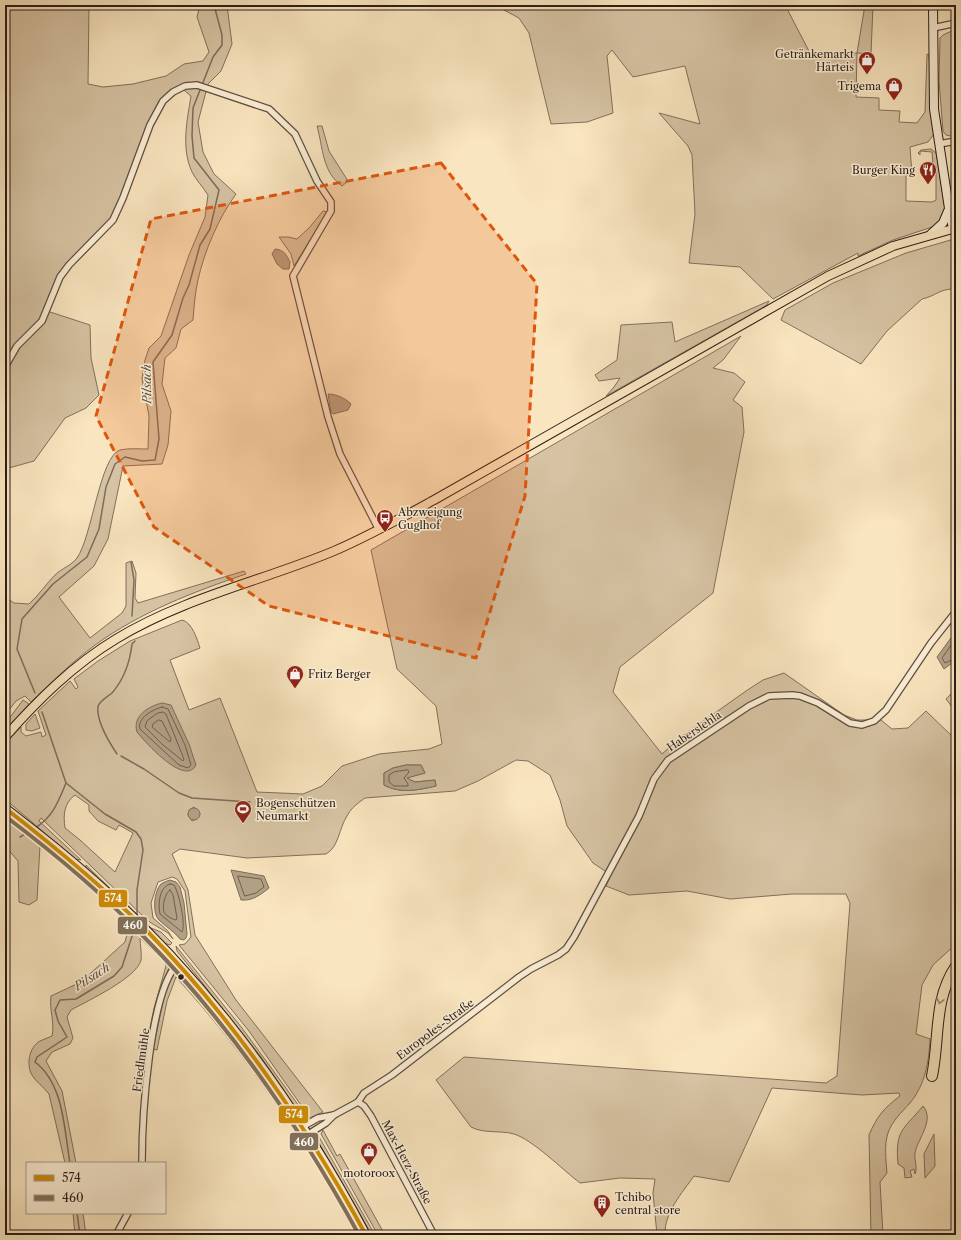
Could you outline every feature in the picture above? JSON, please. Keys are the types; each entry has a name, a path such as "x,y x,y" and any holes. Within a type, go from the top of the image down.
{"highway":[{"path":"932,1076 936,1059 939,1007 943,990 956,966"}],"main road":[{"path":"5,737 68,673 99,650 136,628 184,605 334,551 379,530 821,280 876,253 931,234 956,228"},
{"path":"5,808 97,882 133,916 234,1030 302,1127 342,1191 366,1235"}],"street":[{"path":"933,5 933,90 939,144 949,199 954,210 952,224 956,228"},
{"path":"933,28 956,23"},
{"path":"5,367 17,346 42,321 60,277 69,265 113,220 123,198 150,125 163,101 173,92 184,86 197,85 269,109 295,134 317,181 331,202 331,211 293,276 328,417 340,454 379,530"},
{"path":"939,144 956,141"},
{"path":"931,234 954,210"},
{"name":"Haberslehla","path":"551,960 566,949 584,920 639,816 654,779 668,760 749,706 769,696 800,696 818,703 850,723 862,725 874,721 886,710 920,659 954,614"},
{"name":"Europoles-Straße","path":"302,1127 318,1118 334,1114 358,1102 364,1094 392,1075 519,977 531,969 551,960"},
{"name":"Friedlmühle","path":"142,1162 144,1116 151,1050 164,986 170,972 177,964"},
{"name":"Max-Herz-Straße","path":"358,1102 364,1106 371,1116 434,1235"},
{"name":"Europoles-Straße","path":"307,1136 326,1123 334,1114"},
{"path":"116,1235 127,1214"}],"highlighted area":[{"path":"441,163 537,284 525,496 476,658 269,606 154,527 96,416 151,219"}],"shaded area":[{"path":"5,5 89,5 88,84 103,87 133,84 166,76 184,64 203,61 209,52 197,17 200,5 227,5 232,44 221,71 208,84 198,122 203,152 214,174 236,194 218,224 204,258 197,285 193,320 181,329 176,348 165,358 162,384 171,411 168,445 162,464 123,466 108,539 94,566 59,597 90,638 122,613 126,606 126,563 132,561 136,573 135,598 138,603 244,571 246,574 168,604 113,633 95,645 62,672 31,702 25,696 16,701 5,715 5,597 14,603 29,604 55,575 75,561 82,548 107,466 113,456 123,449 148,449 149,416 142,379 145,360 149,348 161,336 189,255 205,217 208,195 192,172 189,163 186,134 191,96 179,86 166,94 154,112 116,210 110,220 79,250 61,271 54,283 50,296 47,311 90,325 91,358 99,395 86,408 65,418 34,461 5,469"},
{"path":"500,5 785,5 810,53 857,53 856,97 879,98 879,110 900,111 899,122 917,123 925,112 927,54 929,55 934,134 928,142 910,147 912,175 906,175 906,201 932,202 936,200 936,166 933,165 932,152 920,151 931,149 936,153 937,158 945,209 943,217 935,226 893,240 858,256 858,253 773,299 740,267 689,263 695,214 692,155 688,146 659,113 700,124 685,66 633,77 612,50 607,56 613,113 587,122 551,124 529,33 519,18 502,9"},
{"path":"865,5 873,5 871,54 857,53"},
{"path":"956,29 955,137 946,135 943,131 939,81 940,38"},
{"path":"317,126 322,126 329,151 348,181 342,186 330,174 324,159"},
{"path":"323,211 328,212 294,266 291,254 279,237 297,239 309,228"},
{"path":"954,239 956,242 956,302 954,289 941,291 922,299 887,331 861,364 781,320 785,310 833,283 906,253"},
{"path":"769,301 767,305 606,396 620,378 599,381 595,375 617,360 621,325 672,322 675,342"},
{"path":"741,336 723,360 713,368 734,373 745,382 733,400 742,407 744,432 713,593 620,667 613,692 662,754 681,737 746,691 763,680 784,673 844,715 857,720 881,720 892,729 908,728 926,711 956,740 956,944 933,965 922,985 916,1034 930,1039 929,1056 923,1081 919,1089 910,1103 892,1125 888,1133 886,1142 887,1173 880,1182 883,1235 871,1235 869,1135 878,1117 900,1096 899,1093 862,1095 772,1088 729,1182 694,1176 679,1196 667,1219 665,1235 657,1235 653,1193 655,1179 620,1178 580,1183 522,1137 509,1133 481,1130 471,1127 436,1080 464,1057 826,1083 837,1076 850,903 846,894 792,894 730,899 687,891 629,895 606,886 611,875 593,863 567,826 560,800 550,775 528,761 516,760 478,781 455,791 365,798 349,813 344,821 334,847 326,854 247,858 180,849 172,854 188,890 195,935 236,1000 323,1112 310,1118 249,1031 179,945 185,944 191,937 185,891 177,879 172,877 158,882 151,903 153,918 168,931 173,939 168,933 148,921 41,818 39,821 81,860 75,859 5,799 5,744 21,727 21,732 26,736 41,732 42,737 46,735 38,711 70,681 76,689 78,687 74,679 98,661 130,641 182,620 186,621 191,627 200,648 170,660 189,710 220,698 257,792 303,794 322,786 342,766 379,754 429,749 442,744 436,706 397,669 371,550","holes":["406,765 421,765 425,773 406,778 415,782 435,780 436,786 416,790 397,790 384,785 384,773 393,768","75,795 89,805 89,811 98,821 116,830 119,825 133,833 115,872 65,828 65,810 71,798","194,807 200,814 198,818 192,821 188,815 189,810"]},
{"path":"955,690 956,691 956,712 946,699"},
{"path":"23,700 29,704 5,730 5,724"},
{"path":"35,714 40,728 32,731 26,730 26,724"},
{"path":"5,815 58,854 101,892 170,962 162,985 149,1049 146,1048 154,1008 166,966 165,963 140,938 141,960 138,967 121,981 71,1010 67,1017 73,1038 70,1044 52,1052 46,1061 62,1091 76,1162 65,1162 49,1094 30,1071 30,1056 33,1047 36,1044 52,1036 53,1026 51,996 81,982 125,942 129,926 104,901 40,845 37,900 29,905 19,902 18,861 5,846"},
{"path":"86,865 151,928 161,932 172,943 170,945 164,943 86,868"},
{"path":"176,946 242,1028 307,1117 297,1110 261,1057 177,951"},
{"path":"175,972 201,996 269,1087 300,1132 360,1235 356,1235 317,1167 274,1101 227,1037 176,977 167,1001 157,1050 153,1049 166,988 169,979"},
{"path":"5,1064 8,1071 5,1151"},
{"path":"923,1106 926,1111 927,1123 915,1153 916,1172 915,1174 914,1169 910,1171 912,1177 905,1178 904,1168 898,1164 897,1153 899,1137 902,1131"},
{"path":"323,1130 337,1156 340,1154 385,1235 378,1235 321,1134"},
{"path":"934,1134 935,1166 925,1178 924,1154"},
{"path":"318,1135 375,1235 372,1235 319,1143"},
{"path":"73,1214 83,1214 86,1235 75,1235"}],"water":[{"path":"275,249 283,251 286,255 290,262 289,269 283,269 277,264 272,254"},
{"path":"328,394 343,398 349,402 351,404 348,410 333,414 331,412"},
{"path":"956,631 956,660 944,669 937,657"},
{"path":"162,703 171,705 189,744 196,765 191,770 183,771 165,760 156,753 137,732 136,726 139,717 147,709"},
{"path":"406,765 421,765 425,773 407,778 415,782 435,780 436,786 416,790 397,790 384,785 384,773 393,768"},
{"path":"192,808 196,808 200,814 196,820 192,820 188,816 188,812"},
{"path":"231,870 264,876 269,888 253,898 241,900"},
{"path":"170,880 176,882 180,887 184,903 187,934 184,940 180,939 159,920 155,912 155,897 159,887 164,882"}],"waterway":[{"name":"Pilsach","path":"35,693 17,649 22,619 53,584 87,557 99,529 106,487 115,464 125,457 142,461 155,460 159,439 153,362 172,335 183,298 189,285 200,245 210,229 219,190 194,158 192,136 193,108 213,57 222,45 222,35 214,5"},
{"path":"131,562 134,580 132,616"},
{"path":"117,754 101,724 98,706 102,700 112,693 124,676 130,657 132,644 135,641"},
{"name":"Pilsach","path":"42,712 66,783 105,814 136,832 141,839 143,850 137,890 137,916"},
{"path":"121,756 144,769 179,793 192,798 250,802"},
{"path":"35,828 51,814 66,783"},
{"path":"20,837 30,831"},
{"name":"Pilsach","path":"70,1162 64,1122 57,1095 52,1082 45,1071 35,1062 37,1057 67,1037 58,1021 55,1010 60,1000 76,999 114,976 122,967 136,924"},
{"name":"Pilsach","path":"77,1214 80,1235"}],"transit line":[{"name":"574","path":"5,808 97,883 114,899 148,932 211,1002 268,1076 294,1115 319,1154 366,1235"},
{"name":"460","path":"5,816 59,859 128,920 176,971 206,1006 235,1041 288,1116 313,1155 359,1235"}],"place":[{"name":"Getränkemarkt Härteis","path":"867,75"},
{"name":"Trigema","path":"894,101"},
{"name":"Burger King","path":"928,185"},
{"name":"Abzweigung Guglhof","path":"385,533"},
{"name":"Fritz Berger","path":"295,689"},
{"name":"Bogenschützen Neumarkt","path":"243,824"},
{"name":"motoroox","path":"369,1166"},
{"name":"Tchibo central store","path":"602,1218"}]}
